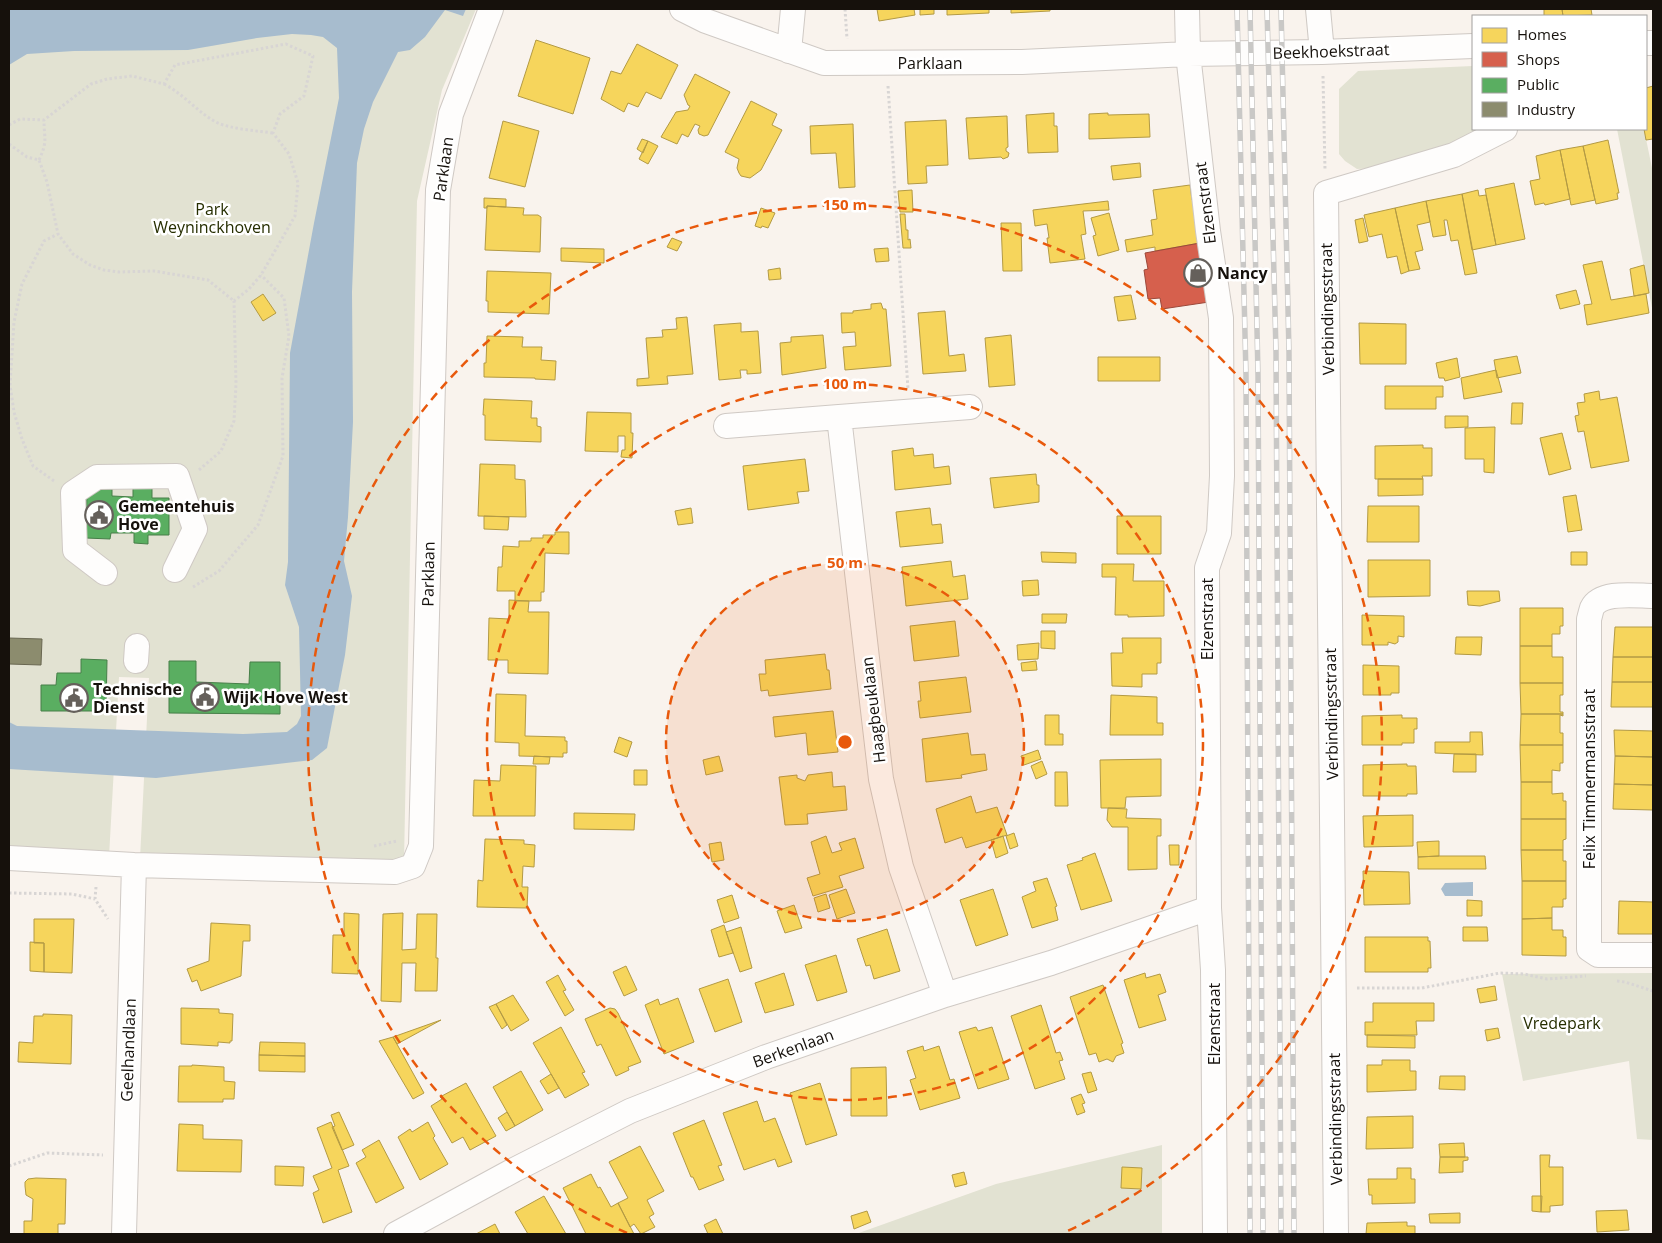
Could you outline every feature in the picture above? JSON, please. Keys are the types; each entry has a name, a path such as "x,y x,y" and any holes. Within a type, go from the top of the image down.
{"street":[{"name":"Parklaan","path":"9,858 134,865 395,872 413,866 421,846 438,190 451,114 491,9"},
{"name":"Parklaan","path":"682,9 706,20 824,63 1022,62 1188,54"},
{"path":"789,51 793,9"},
{"name":"Elzenstraat","path":"1187,9 1188,54 1208,231 1221,318 1222,476 1219,533 1207,568 1209,908 1214,970 1215,1234"},
{"path":"1318,9 1322,52"},
{"name":"Beekhoekstraat","path":"1188,54 1322,52 1472,46"},
{"path":"1326,193 1454,155 1503,130"},
{"name":"Verbindingsstraat","path":"1326,193 1336,1234"},
{"path":"726,426 970,408"},
{"name":"Haagbeuklaan","path":"839,417 881,778 901,867 945,995"},
{"path":"104,573 75,550 73,493 97,477 176,476 195,529 175,570"},
{"name":"Felix Timmermansstraat","path":"1653,596 1609,596 1599,600 1592,607 1589,619 1589,949 1598,955 1653,955"},
{"name":"Geelhandlaan","path":"124,1234 134,865"},
{"name":"Berkenlaan","path":"396,1234 514,1170 630,1111 766,1057 945,995 1051,963 1209,908"}],"path":[{"path":"845,9 848,62"},
{"path":"164,84 175,65 229,54 286,44 314,56 304,96 280,114 273,134"},
{"path":"1322,52 1326,193"},
{"path":"887,63 908,392"},
{"path":"9,126 20,119 44,120 91,84 107,79 132,76 164,84 177,90 203,113 219,123 273,134 289,154 298,183 296,216 261,274 249,289 234,301"},
{"path":"44,120 46,140 39,160 47,182 58,234 73,254 104,270 119,272 154,271 208,280 234,301 236,384 234,421 221,451 198,471 176,476"},
{"path":"9,144 27,157 39,160"},
{"path":"58,234 44,241 22,284 14,322 10,385 14,412 22,439 34,466 60,484"},
{"path":"186,591 219,571 258,526 283,456 282,378 289,336 284,298 261,274"},
{"path":"374,846 400,840"},
{"path":"9,893 72,894 95,899"},
{"path":"1334,988 1422,988 1500,973 1524,974 1547,979 1572,976 1592,977"},
{"path":"1615,981 1625,982 1653,991"},
{"path":"9,1166 47,1153 125,1157"}],"green space":[{"name":"Park Weyninckhoven","path":"9,9 476,9 442,90 417,201 404,861 140,859 149,678 119,677 109,857 9,852","holes":["133,485 152,485 152,498 169,499 169,535 148,535 148,544 134,543 134,533 111,533 110,539 88,489 112,489 112,496 133,497","81,659 107,661 105,711 41,685 56,685 57,673 81,673","169,661 196,661 196,682 249,684 250,662 280,662 280,714 169,713"]},
{"path":"1472,66 1472,130 1481,130 1437,151 1376,168 1357,169 1345,161 1339,154 1339,89 1358,71"},
{"path":"1617,130 1644,130 1653,173 1653,313"},
{"name":"Vredepark","path":"1653,973 1653,1140 1637,1139 1629,1061 1523,1081 1502,974"},
{"path":"1162,1145 1162,1234 856,1234 996,1184"}],"water":[{"path":"9,9 466,9 463,16 445,10 425,37 410,50 398,52 373,102 364,129 357,163 352,292 353,422 344,561 352,596 345,655 327,748 312,760 156,778 9,769 9,722 17,726 243,734 287,732 297,724 301,716 299,627 285,585 288,562 290,353 339,98 337,48 323,37 292,34 188,50 74,51 27,54 9,65"},
{"path":"1473,882 1473,896 1445,896 1441,889 1445,883"}],"building: Homes":[{"path":"877,9 914,9 915,15 879,21"},
{"path":"920,9 934,9 934,14 920,15"},
{"path":"947,9 989,9 989,13 947,15"},
{"path":"1011,9 1050,9 1050,11 1011,13"},
{"path":"1544,9 1562,9 1563,15 1544,15"},
{"path":"1562,9 1591,9 1592,15 1563,15"},
{"path":"536,40 590,58 573,114 518,96"},
{"path":"637,44 678,65 661,99 646,92 638,107 628,103 624,112 601,99 611,71 621,74"},
{"path":"695,74 730,92 708,135 699,134 700,126 695,124 688,137 682,134 677,144 661,137 676,112 688,110 690,106 684,95"},
{"path":"1653,86 1653,139 1646,140 1644,130 1647,130 1647,88"},
{"path":"751,101 777,114 772,125 782,130 761,170 750,178 741,176 739,173 737,168 739,159 725,152"},
{"path":"1054,113 1054,126 1057,126 1058,152 1028,153 1026,115"},
{"path":"1108,113 1108,115 1149,114 1150,137 1089,139 1089,114"},
{"path":"1007,116 1008,147 1006,151 1009,153 1008,157 1003,159 1001,157 969,159 966,118"},
{"path":"946,120 948,165 926,166 927,183 908,184 905,122"},
{"path":"503,121 539,131 525,187 489,178"},
{"path":"853,124 855,187 839,188 836,153 811,154 810,126"},
{"path":"642,139 648,141 643,153 637,149"},
{"path":"1608,140 1619,193 1617,193 1618,199 1596,204 1583,146"},
{"path":"648,141 658,146 648,164 639,159"},
{"path":"1583,146 1595,200 1571,205 1560,150"},
{"path":"1560,150 1570,199 1545,205 1544,203 1535,205 1530,181 1540,179 1536,156"},
{"path":"1140,163 1141,177 1113,180 1111,166"},
{"path":"1514,183 1525,239 1496,245 1485,189"},
{"path":"1190,185 1192,200 1194,199 1200,243 1155,251 1155,247 1127,252 1125,240 1153,235 1151,220 1157,219 1153,190"},
{"path":"912,190 913,212 900,212 898,191"},
{"path":"1478,190 1479,196 1486,195 1496,245 1472,250 1462,194"},
{"path":"1462,194 1477,273 1465,275 1458,240 1451,241 1447,220 1444,220 1446,235 1433,237 1426,201"},
{"path":"484,198 506,199 506,207 487,206 487,208 484,208"},
{"path":"1108,201 1109,210 1083,211 1086,234 1081,235 1085,259 1050,263 1047,224 1035,226 1033,210"},
{"path":"1426,201 1430,222 1417,225 1423,250 1415,252 1420,269 1409,271 1395,208"},
{"path":"487,206 524,208 523,215 538,215 541,217 540,252 485,250"},
{"path":"761,208 775,213 768,228 755,226"},
{"path":"1395,208 1409,271 1401,274 1397,256 1387,258 1382,234 1369,237 1364,215"},
{"path":"1109,213 1119,250 1098,256 1093,236 1096,235 1091,218"},
{"path":"900,214 905,214 906,230 908,230 908,240 910,239 911,248 903,248"},
{"path":"1363,218 1368,241 1359,243 1355,220"},
{"path":"1001,223 1021,223 1022,271 1003,271"},
{"path":"672,238 682,242 677,251 667,247"},
{"path":"561,248 604,249 604,263 561,261"},
{"path":"888,248 889,261 876,262 874,249"},
{"path":"1602,261 1611,300 1646,294 1649,313 1587,325 1584,305 1592,304 1583,265"},
{"path":"1644,265 1649,293 1634,296 1630,269"},
{"path":"780,268 781,279 769,280 768,270"},
{"path":"487,271 551,273 549,314 488,312 488,301 486,301"},
{"path":"1576,290 1580,304 1560,309 1556,295"},
{"path":"263,294 276,313 263,321 251,302"},
{"path":"1131,295 1136,319 1118,321 1114,297"},
{"path":"881,303 883,309 886,309 891,366 845,370 843,347 856,346 855,332 842,333 841,313 853,313 853,311 871,309 871,304"},
{"path":"945,311 949,356 964,354 966,371 923,374 918,313"},
{"path":"687,317 693,374 667,376 668,384 637,386 637,379 649,378 646,338 663,337 662,330 677,329 676,318"},
{"path":"741,323 741,332 758,331 761,373 747,374 747,370 740,370 741,378 719,380 714,325"},
{"path":"1359,323 1406,324 1406,364 1360,364"},
{"path":"823,335 826,368 782,375 780,343 791,342 791,337"},
{"path":"1011,335 1015,385 989,387 985,338"},
{"path":"487,336 523,337 522,347 542,347 541,360 556,361 555,380 484,377"},
{"path":"1517,356 1521,373 1497,378 1494,360"},
{"path":"1098,357 1160,357 1160,381 1098,381"},
{"path":"1457,358 1460,377 1445,381 1444,378 1439,378 1436,363"},
{"path":"1496,370 1502,392 1464,399 1461,378"},
{"path":"1385,386 1443,386 1443,397 1436,397 1436,409 1385,409"},
{"path":"1599,391 1600,400 1617,397 1629,461 1591,468 1584,431 1578,432 1575,416 1579,415 1577,403 1585,402 1584,394"},
{"path":"484,399 532,401 531,418 537,418 537,426 541,427 541,442 485,440"},
{"path":"1512,403 1523,403 1522,424 1511,424"},
{"path":"587,412 631,413 631,433 633,433 632,458 621,457 622,450 625,450 625,436 618,436 618,452 585,451"},
{"path":"1445,416 1468,416 1468,427 1445,428"},
{"path":"1495,427 1494,473 1484,472 1484,459 1465,459 1465,428"},
{"path":"1562,433 1571,469 1549,475 1540,438"},
{"path":"1423,445 1423,448 1432,448 1432,476 1422,476 1423,479 1375,479 1375,446"},
{"path":"913,448 914,456 933,454 934,468 949,466 951,484 895,490 892,451"},
{"path":"805,459 809,491 797,492 799,503 748,510 743,466"},
{"path":"480,464 515,465 515,479 525,480 526,517 478,516"},
{"path":"1036,474 1037,485 1039,485 1039,502 994,508 990,478"},
{"path":"1378,479 1423,479 1423,495 1378,496"},
{"path":"1576,495 1582,530 1568,532 1563,497"},
{"path":"1368,506 1419,506 1419,542 1367,542"},
{"path":"691,508 693,523 678,525 675,511"},
{"path":"930,508 932,525 941,524 943,543 900,547 896,512"},
{"path":"484,516 509,517 508,530 484,529"},
{"path":"1117,516 1161,516 1161,554 1117,554"},
{"path":"555,532 569,532 569,554 545,553 544,592 541,592 541,601 515,601 515,591 497,591 498,567 502,567 503,546 519,547 519,541 543,538 543,535 555,535"},
{"path":"1041,552 1076,553 1076,563 1042,562"},
{"path":"1571,552 1587,552 1587,565 1571,565"},
{"path":"1368,560 1430,560 1430,596 1368,597"},
{"path":"951,561 953,577 965,575 968,599 906,606 902,567"},
{"path":"1102,564 1134,564 1133,581 1164,581 1164,616 1128,617 1128,615 1115,615 1116,577 1102,577"},
{"path":"1038,580 1039,595 1023,596 1022,581"},
{"path":"1467,591 1499,591 1500,601 1480,606 1468,605"},
{"path":"509,600 529,601 528,612 549,612 548,674 508,673 508,660 488,660 489,618 509,619"},
{"path":"1520,608 1563,608 1563,626 1560,626 1560,634 1552,634 1552,646 1520,646"},
{"path":"1042,614 1067,614 1066,623 1042,623"},
{"path":"1362,615 1404,616 1404,637 1398,636 1398,642 1395,644 1388,642 1388,645 1362,645"},
{"path":"955,621 959,656 914,661 910,626"},
{"path":"1615,627 1653,627 1653,657 1613,657"},
{"path":"1041,631 1055,631 1055,649 1041,648"},
{"path":"1456,637 1482,637 1481,655 1455,654"},
{"path":"1122,638 1161,638 1161,663 1157,663 1157,674 1142,674 1142,687 1112,686 1111,653 1123,653"},
{"path":"1039,643 1038,659 1018,660 1017,645"},
{"path":"1520,646 1552,646 1552,657 1563,657 1563,683 1520,683"},
{"path":"825,654 831,689 769,696 768,690 761,691 759,674 766,674 765,660"},
{"path":"1613,657 1653,657 1653,682 1612,682"},
{"path":"1036,661 1037,670 1022,671 1021,663"},
{"path":"1363,665 1399,666 1399,693 1391,693 1391,695 1363,695"},
{"path":"966,677 971,712 920,718 918,701 921,701 919,682"},
{"path":"1612,682 1653,682 1653,707 1611,707"},
{"path":"1520,683 1563,683 1563,695 1560,695 1560,712 1563,712 1563,714 1521,714"},
{"path":"496,694 526,695 525,736 565,737 567,753 563,753 563,757 519,756 519,743 495,742"},
{"path":"1111,695 1157,697 1157,723 1163,723 1163,735 1110,735"},
{"path":"833,711 838,752 808,755 806,733 775,737 773,717"},
{"path":"1521,714 1563,714 1563,716 1560,715 1560,733 1563,733 1563,745 1520,745"},
{"path":"1045,715 1059,715 1059,734 1063,734 1063,745 1045,745"},
{"path":"1402,715 1402,718 1417,718 1417,729 1414,729 1414,743 1402,743 1402,745 1362,745 1362,716"},
{"path":"1614,730 1653,731 1653,757 1615,756"},
{"path":"1470,732 1482,732 1483,755 1435,753 1435,742 1470,742"},
{"path":"968,733 971,755 985,754 987,770 961,775 962,778 926,782 922,739"},
{"path":"619,737 632,742 627,757 614,752"},
{"path":"1520,745 1563,745 1563,763 1560,763 1560,771 1552,770 1552,782 1521,782"},
{"path":"1038,750 1041,759 1024,765 1021,756"},
{"path":"1454,754 1476,754 1476,772 1453,772"},
{"path":"534,756 550,757 549,764 533,764"},
{"path":"719,756 723,771 706,775 703,760"},
{"path":"1615,756 1653,757 1653,785 1614,784"},
{"path":"1161,759 1161,796 1126,797 1125,808 1101,808 1100,760"},
{"path":"1042,761 1047,774 1036,779 1031,766"},
{"path":"1407,764 1407,766 1416,766 1417,794 1407,794 1407,796 1363,796 1363,765"},
{"path":"501,765 536,766 535,816 473,816 474,780 500,781"},
{"path":"634,770 647,770 647,785 634,785"},
{"path":"832,772 833,787 845,786 847,810 807,814 808,824 785,825 779,777 797,775 797,778 805,781 808,775"},
{"path":"1055,772 1067,772 1068,806 1055,806"},
{"path":"1521,782 1552,782 1552,794 1563,793 1563,801 1566,801 1566,819 1521,819"},
{"path":"1614,784 1653,785 1653,810 1613,809"},
{"path":"971,796 976,813 997,807 1007,835 966,848 962,837 945,843 936,809"},
{"path":"1108,808 1127,809 1126,818 1161,819 1161,836 1157,836 1157,869 1128,870 1128,827 1112,827 1107,820"},
{"path":"574,813 635,814 634,830 574,829"},
{"path":"1413,815 1413,846 1364,847 1363,816"},
{"path":"1521,819 1566,819 1566,839 1563,840 1563,850 1521,850"},
{"path":"1014,833 1018,846 1010,849 1006,836"},
{"path":"826,836 832,853 842,850 839,843 855,838 864,868 839,876 843,887 813,896 807,878 820,874 811,842"},
{"path":"1003,836 1008,853 996,858 991,840"},
{"path":"485,839 524,840 524,844 535,845 534,867 523,866 522,887 528,887 527,908 477,907 478,880 483,881"},
{"path":"1439,841 1439,856 1418,857 1417,842"},
{"path":"721,842 724,860 712,862 709,844"},
{"path":"1169,845 1179,845 1179,865 1170,865"},
{"path":"1521,850 1563,850 1563,861 1566,861 1566,881 1522,881"},
{"path":"1095,853 1112,901 1081,910 1067,865 1083,860 1082,858"},
{"path":"1485,856 1486,869 1418,869 1418,857"},
{"path":"1363,871 1409,872 1410,904 1364,905"},
{"path":"1047,878 1057,906 1055,907 1058,920 1032,928 1022,897 1036,891 1033,882"},
{"path":"1522,881 1566,881 1566,899 1563,899 1563,907 1552,907 1552,918 1522,919"},
{"path":"846,889 855,913 837,919 829,895"},
{"path":"993,889 1008,935 976,946 960,900"},
{"path":"826,894 830,908 818,912 814,898"},
{"path":"732,895 739,918 724,923 717,900"},
{"path":"1467,900 1482,901 1482,916 1467,916"},
{"path":"1619,901 1653,902 1653,934 1618,934"},
{"path":"794,905 802,928 785,933 777,911"},
{"path":"344,913 359,914 358,974 332,973 333,935 344,935"},
{"path":"403,913 402,950 416,949 417,914 437,914 437,991 415,991 416,963 402,963 401,1002 381,1001 383,914"},
{"path":"1552,918 1552,930 1563,930 1563,937 1566,937 1566,956 1522,955 1522,919"},
{"path":"34,919 74,919 72,973 44,972 44,943 34,943"},
{"path":"211,923 250,925 250,941 243,941 241,976 201,991 197,980 192,982 187,969 209,961"},
{"path":"724,925 733,953 719,957 711,930"},
{"path":"741,927 752,968 740,972 726,932"},
{"path":"1463,927 1487,927 1488,941 1463,941"},
{"path":"887,929 900,971 874,979 870,965 866,966 857,939"},
{"path":"1365,937 1428,937 1428,941 1430,941 1431,968 1428,968 1428,972 1365,972"},
{"path":"30,942 44,943 44,972 30,971"},
{"path":"836,955 847,992 817,1001 805,965"},
{"path":"626,966 637,990 624,996 613,972"},
{"path":"784,973 794,1005 765,1013 755,983"},
{"path":"1145,973 1146,978 1160,974 1166,992 1158,995 1166,1020 1139,1028 1124,980"},
{"path":"558,975 566,990 563,991 574,1010 565,1016 546,982"},
{"path":"728,979 742,1022 715,1032 699,989"},
{"path":"1103,985 1123,1043 1121,1044 1124,1053 1116,1056 1113,1062 1107,1059 1099,1062 1096,1053 1089,1055 1070,997"},
{"path":"1495,986 1497,1000 1480,1003 1477,989"},
{"path":"513,995 529,1020 511,1031 496,1004"},
{"path":"678,998 694,1042 664,1054 645,1005 658,999 660,1005"},
{"path":"1373,1003 1434,1003 1434,1021 1416,1021 1417,1035 1365,1035 1365,1022 1373,1022"},
{"path":"496,1004 507,1025 502,1029 489,1007"},
{"path":"1041,1005 1056,1053 1060,1052 1063,1060 1059,1061 1065,1079 1035,1089 1011,1016"},
{"path":"181,1008 219,1009 219,1013 233,1014 232,1041 230,1043 218,1042 218,1046 181,1044"},
{"path":"610,1008 615,1009 618,1013 641,1062 628,1067 629,1070 616,1076 601,1044 597,1046 585,1019"},
{"path":"43,1014 72,1015 71,1064 18,1062 19,1042 33,1043 34,1016 43,1016"},
{"path":"441,1020 397,1044 393,1037"},
{"path":"561,1027 585,1072 582,1073 589,1085 565,1098 533,1043"},
{"path":"976,1027 978,1031 992,1027 1009,1079 978,1089 959,1032"},
{"path":"1498,1028 1500,1038 1487,1041 1485,1030"},
{"path":"1367,1035 1415,1036 1415,1048 1367,1047"},
{"path":"393,1037 424,1093 413,1099 379,1041"},
{"path":"260,1042 305,1043 305,1056 259,1055"},
{"path":"923,1046 924,1051 939,1046 950,1080 954,1079 960,1098 920,1110 910,1080 916,1078 907,1051"},
{"path":"259,1055 305,1056 305,1072 259,1071"},
{"path":"1382,1060 1410,1060 1410,1071 1416,1071 1416,1090 1367,1092 1367,1065 1382,1065"},
{"path":"179,1066 224,1067 224,1081 235,1082 234,1099 223,1099 223,1102 178,1102"},
{"path":"886,1067 887,1116 851,1116 851,1068"},
{"path":"521,1071 543,1110 515,1126 493,1087"},
{"path":"1091,1072 1097,1090 1088,1093 1082,1074"},
{"path":"551,1074 559,1088 548,1094 540,1081"},
{"path":"1440,1076 1465,1076 1465,1090 1439,1089"},
{"path":"466,1083 496,1136 470,1150 463,1137 452,1143 431,1106 442,1099 440,1097"},
{"path":"820,1083 837,1135 806,1145 790,1093"},
{"path":"1081,1094 1085,1103 1082,1104 1085,1112 1077,1115 1071,1098"},
{"path":"757,1101 764,1122 775,1118 792,1162 778,1167 775,1159 744,1170 723,1113"},
{"path":"339,1112 354,1145 342,1150 332,1127 335,1126 331,1115"},
{"path":"507,1112 515,1126 506,1131 498,1118"},
{"path":"1413,1116 1413,1148 1366,1149 1367,1117"},
{"path":"704,1120 722,1165 718,1166 724,1180 699,1190 693,1177 691,1177 673,1133"},
{"path":"331,1122 349,1166 338,1170 352,1212 323,1223 313,1193 319,1190 313,1176 332,1168 317,1128"},
{"path":"428,1122 435,1136 433,1138 448,1164 420,1180 398,1137 410,1129 412,1132"},
{"path":"179,1124 203,1125 203,1139 242,1140 241,1172 177,1171"},
{"path":"379,1140 404,1188 376,1203 356,1163 366,1157 362,1150"},
{"path":"1464,1143 1465,1157 1440,1157 1439,1144"},
{"path":"640,1146 664,1191 647,1200 654,1214 649,1217 655,1227 641,1234 634,1224 630,1227 618,1203 628,1198 609,1162"},
{"path":"1540,1155 1550,1155 1549,1167 1563,1167 1563,1205 1550,1206 1550,1212 1541,1212"},
{"path":"1440,1157 1468,1157 1468,1160 1463,1161 1463,1172 1439,1173"},
{"path":"275,1166 304,1167 303,1186 275,1185"},
{"path":"1122,1167 1142,1168 1141,1189 1121,1188"},
{"path":"1397,1168 1411,1168 1411,1179 1415,1179 1415,1203 1372,1204 1372,1195 1369,1195 1368,1179 1397,1179"},
{"path":"964,1172 967,1184 955,1187 952,1175"},
{"path":"591,1174 611,1207 618,1203 634,1234 586,1234 563,1188"},
{"path":"28,1179 66,1179 65,1224 58,1224 58,1234 24,1234 24,1221 32,1221 33,1199 26,1195 25,1182"},
{"path":"544,1196 566,1234 528,1234 515,1212"},
{"path":"1532,1196 1542,1196 1541,1212 1532,1211"},
{"path":"1627,1210 1629,1230 1597,1232 1596,1211"},
{"path":"867,1211 871,1222 854,1229 851,1216"},
{"path":"1460,1213 1460,1223 1430,1223 1429,1214"},
{"path":"716,1219 723,1234 708,1234 704,1225"},
{"path":"1407,1222 1407,1226 1415,1226 1415,1234 1366,1234 1367,1223"},
{"path":"495,1224 500,1234 476,1234"}],"building: Shops":[{"path":"1200,243 1209,302 1162,309 1160,298 1148,299 1144,270 1148,269 1145,253"}],"building: Public":[{"path":"133,485 152,485 152,498 169,498 169,535 148,535 148,544 134,543 134,533 111,533 110,539 86,538 87,489 112,489 112,496 133,497"},
{"name":"Technische Dienst","path":"81,659 107,660 106,711 41,711 41,685 56,685 57,673 81,673"},
{"path":"169,661 196,661 196,682 249,684 250,662 280,662 280,714 169,713"}],"building: Industry":[{"path":"9,638 42,639 41,665 9,664"}],"railway":[{"path":"1237,9 1246,375 1250,1234"},
{"path":"1250,9 1258,375 1263,1234"},
{"path":"1267,9 1276,351 1281,1234"},
{"path":"1281,9 1289,352 1294,1234"}],"place":[{"name":"Nancy","path":"1198,273"},
{"name":"Gemeentehuis Hove","path":"99,515"},
{"name":"Wijk Hove West","path":"205,697"},
{"name":"Technische Dienst","path":"74,698"}]}
